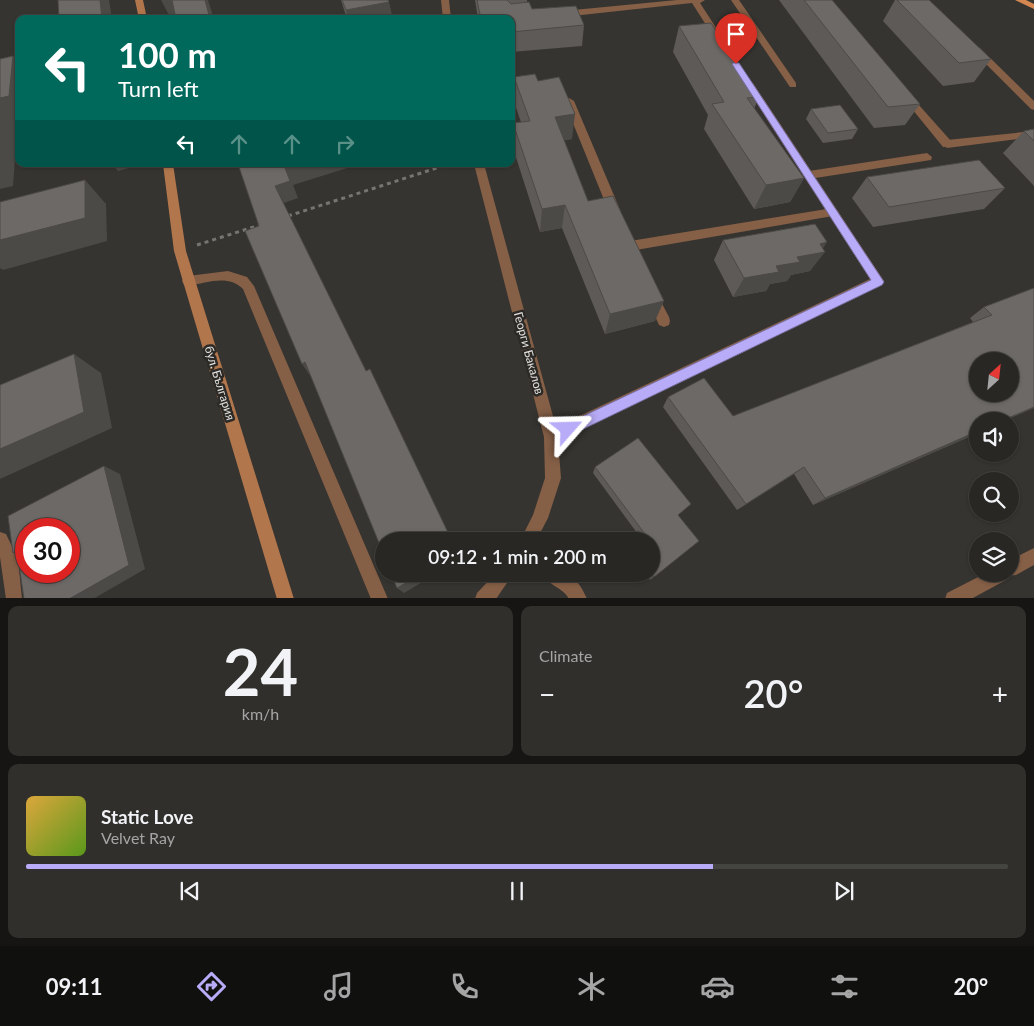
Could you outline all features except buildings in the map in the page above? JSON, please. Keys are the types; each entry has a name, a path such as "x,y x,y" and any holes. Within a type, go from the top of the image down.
{"main road":[{"path":"1019,0 1034,7"}],"street":[{"path":"139,0 142,15"},
{"path":"445,0 447,15"},
{"path":"735,0 793,86"},
{"path":"550,16 698,1 727,51"},
{"path":"972,46 1034,106"},
{"path":"551,438 878,282 744,76"},
{"path":"564,90 618,218"},
{"path":"902,91 947,144 1034,134"},
{"path":"809,175 927,157"},
{"name":"бул. България","path":"168,167 180,251 188,281 286,598"},
{"name":"Георги Бакалов","path":"480,167 551,438 553,478 540,518 533,532"},
{"path":"630,246 833,212"},
{"path":"188,281 233,276 242,279 248,286 380,598"},
{"path":"648,288 664,321"},
{"path":"0,540 10,560 14,598"},
{"path":"1019,564 1034,556"},
{"path":"483,598 499,582"},
{"path":"564,582 572,587 579,598"},
{"path":"953,598 984,582"}],"path":[{"path":"282,218 440,167"},
{"path":"180,251 264,224"}],"route":[{"path":"568,429 878,282 736,64"}]}
